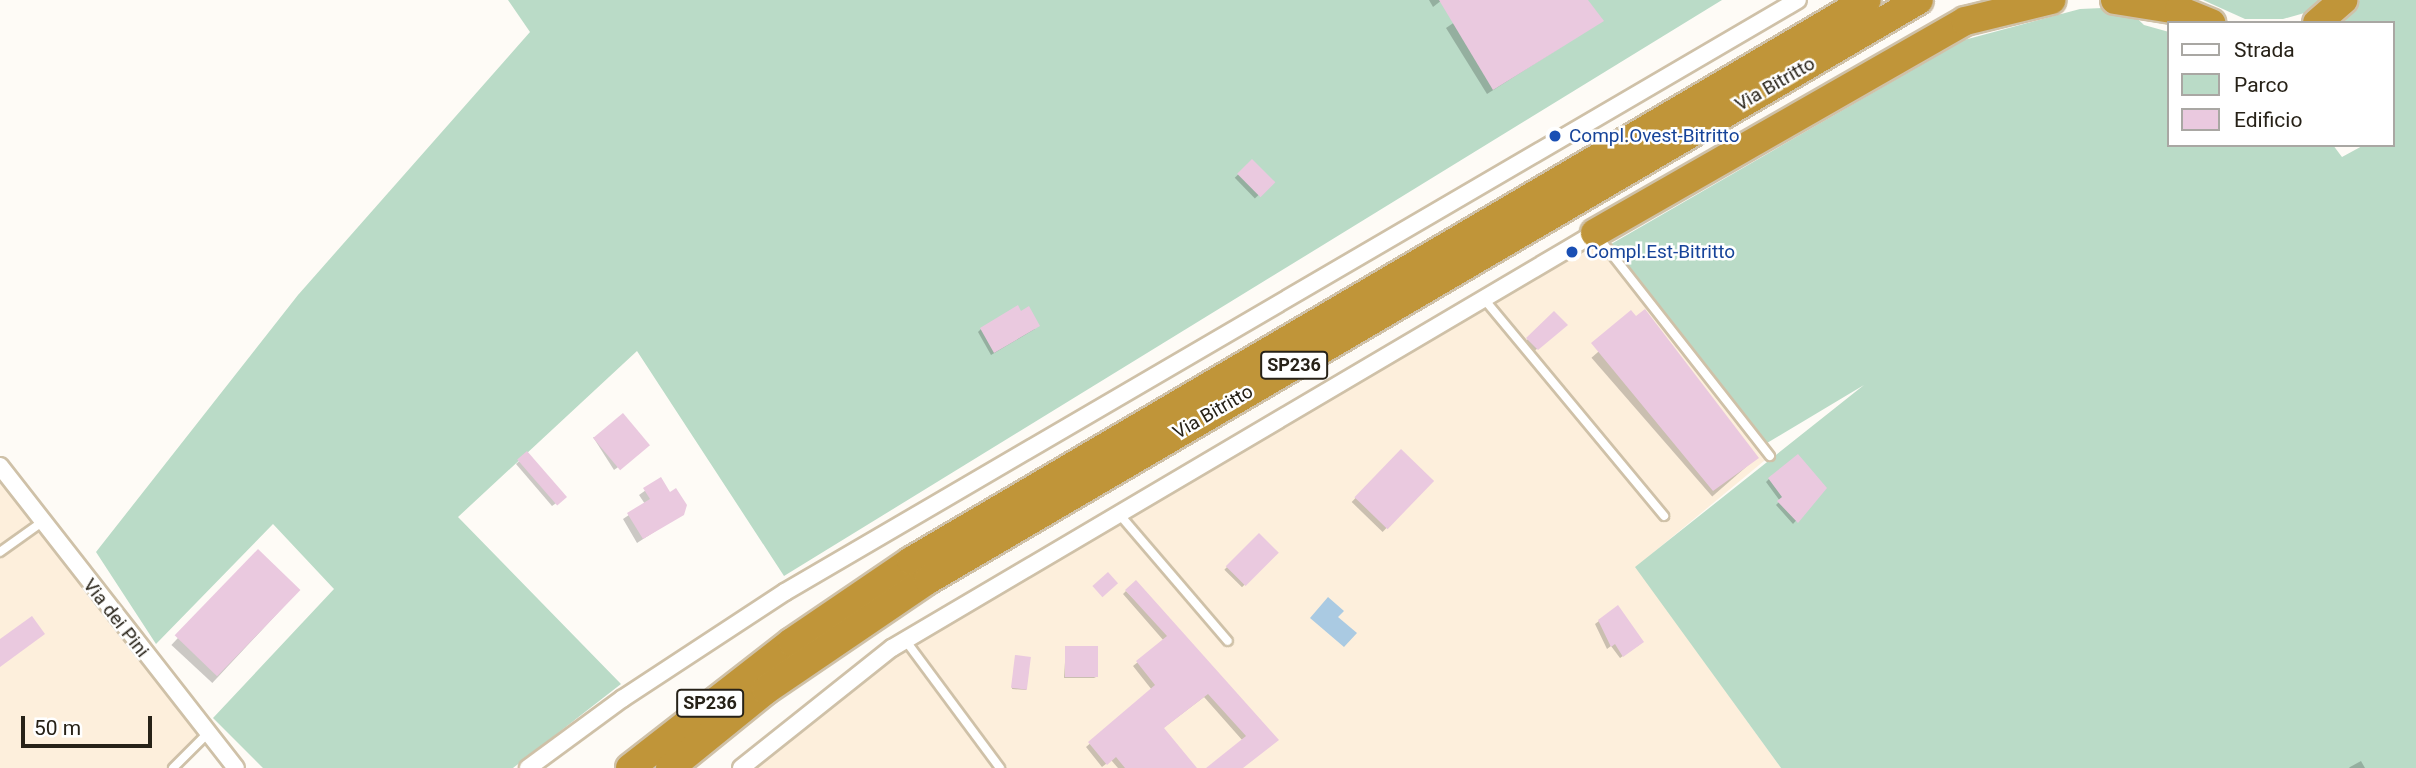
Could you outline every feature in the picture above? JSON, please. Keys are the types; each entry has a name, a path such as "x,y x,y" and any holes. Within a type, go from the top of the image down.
{"highway":[{"name":"Via Bitritto","path":"630,768 792,642 911,561 1867,0"},
{"name":"Via Bitritto","path":"677,764 765,690 918,586 1919,0"},
{"path":"1595,233 1965,21 2051,0"},
{"path":"2115,0 2179,10 2207,21"},
{"path":"2319,21 2343,0"},
{"path":"609,768 706,690 792,642"}],"street":[{"path":"528,768 622,699 785,592 1798,0"},
{"path":"741,768 789,726 906,640 1595,233"},
{"name":"Via dei Pini","path":"0,466 206,734 236,768"}],"lane":[{"path":"1595,233 1770,456"},
{"path":"1484,299 1664,516"},
{"path":"1119,514 1228,641"},
{"path":"0,552 42,522"},
{"path":"906,640 999,768"},
{"path":"173,768 206,734"}],"shaded area":[{"path":"1595,233 1770,456 1636,567 1781,768 748,768 906,641"},
{"path":"0,463 207,734 176,768 0,768"}],"green space":[{"path":"508,0 1722,0 784,576 637,351 458,517 621,684 513,768 263,768 213,718 334,589 273,524 156,644 96,552 298,295 530,32"},
{"path":"2203,0 2325,0 2315,10 2283,19 2245,19"},
{"path":"2360,0 2416,0 2416,768 1781,768 1635,567 1864,385 1762,446 1606,247 1964,40 2080,9 2125,7 2144,25 2168,32 2168,147 2334,147 2342,157 2360,147 2395,147 2395,21 2343,21"}],"water":[{"path":"1328,597 1344,611 1338,617 1357,633 1344,647 1310,618"}],"building":[{"path":"1439,0 1588,0 1604,21 1493,90"},
{"path":"1252,159 1275,182 1260,197 1237,174"},
{"path":"1018,305 1021,311 1029,306 1040,326 994,353 980,328"},
{"path":"1645,309 1759,458 1713,491 1591,343 1631,310 1636,316"},
{"path":"1554,311 1568,325 1538,350 1526,338"},
{"path":"623,413 650,445 620,470 593,438"},
{"path":"1401,449 1434,481 1388,529 1354,497"},
{"path":"527,451 567,497 557,506 517,460"},
{"path":"1798,454 1827,488 1798,523 1777,501 1782,497 1768,478"},
{"path":"661,477 670,492 676,488 687,505 684,515 643,539 627,513 650,499 643,488"},
{"path":"1259,533 1279,553 1246,586 1226,566"},
{"path":"258,549 300,590 217,676 175,635"},
{"path":"1108,572 1118,583 1102,597 1092,586"},
{"path":"1136,580 1279,740 1243,768 1206,768 1246,736 1208,694 1164,728 1197,768 1125,768 1116,757 1107,765 1088,742 1155,685 1136,661 1167,636 1125,590"},
{"path":"1618,605 1644,642 1623,657 1615,644 1611,647 1598,620"},
{"path":"32,616 45,634 0,667 0,639"},
{"path":"1065,646 1098,646 1098,677 1065,677"},
{"path":"1015,655 1031,657 1027,690 1011,688"}],"place":[{"name":"Compl.Ovest-Bitritto","path":"1555,136"},
{"name":"Compl.Est-Bitritto","path":"1572,252"}]}
